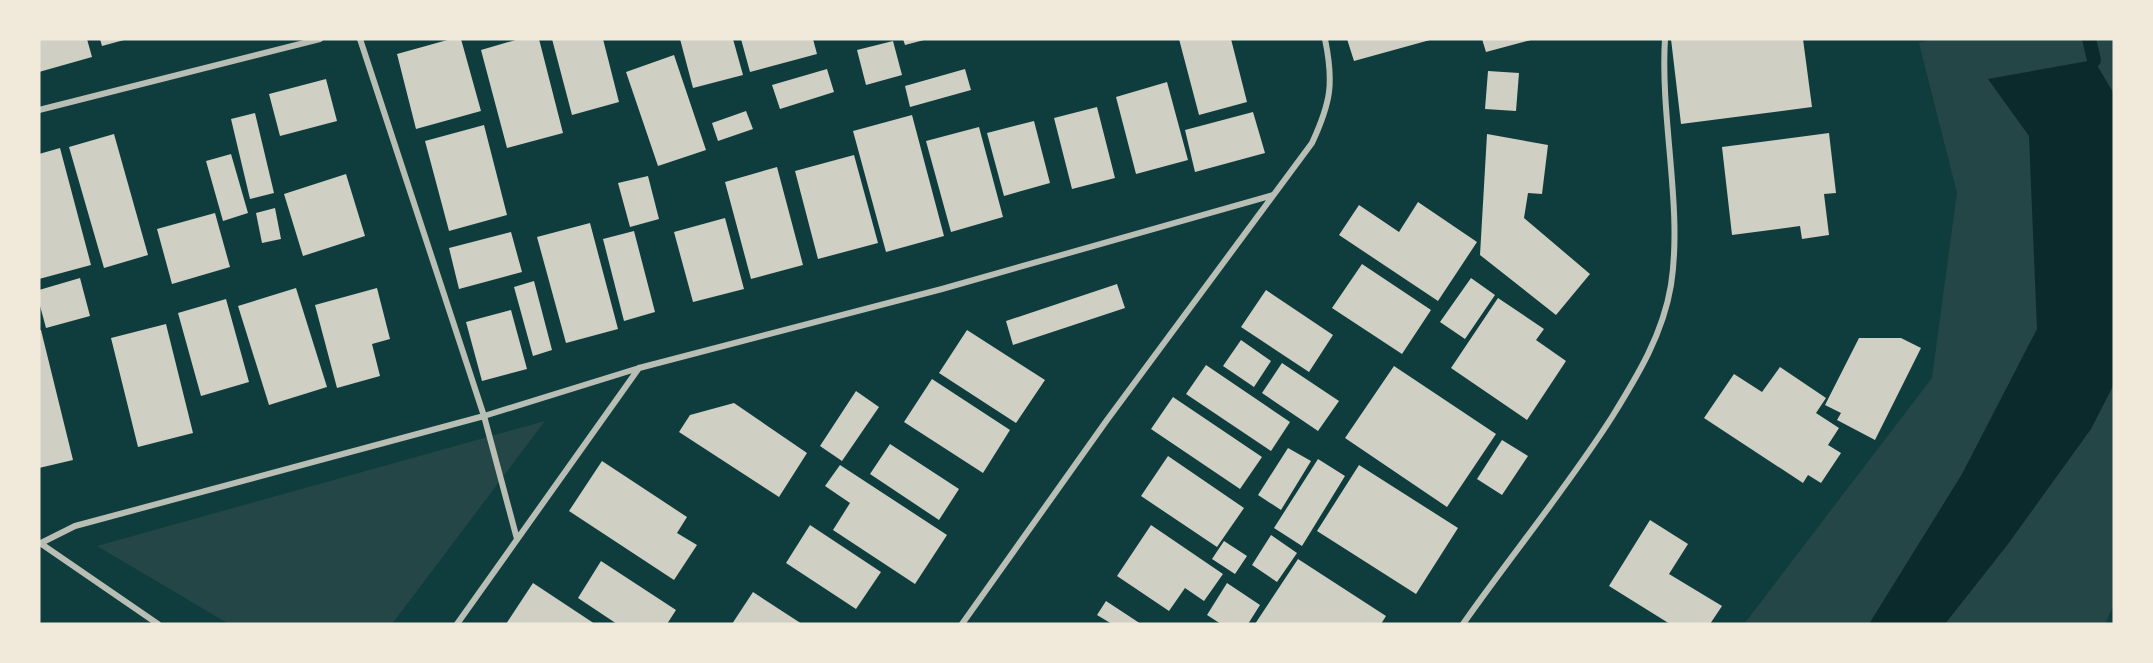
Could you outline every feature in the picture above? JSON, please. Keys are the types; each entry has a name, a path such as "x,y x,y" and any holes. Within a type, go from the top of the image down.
{"street":[{"path":"39,110 320,39"},
{"path":"360,39 484,416 517,539"},
{"path":"962,624 1107,420 1312,143 1326,115 1332,74 1325,39"},
{"path":"1463,624 1576,474 1633,383 1660,333 1671,284 1673,217 1662,79 1665,39"},
{"path":"158,624 40,543 75,526 484,416 639,368 942,289 1272,195"},
{"path":"457,624 639,368"}],"shaded area":[{"path":"1930,39 2114,39 2114,604 2105,624 1744,624 1932,378 1957,193 1919,43"},
{"path":"2094,60 2114,94 2114,384 2091,429 2008,544 1945,624 1869,624 1962,474 2037,329 2029,136 1988,79"},
{"path":"545,421 392,624 229,624 97,546"}],"building":[{"path":"39,39 87,39 92,57 39,72"},
{"path":"100,39 124,39 124,40 102,46"},
{"path":"451,39 461,39 481,111 416,129 397,54"},
{"path":"519,39 539,39 563,133 507,148 481,50"},
{"path":"552,39 603,39 619,102 572,115"},
{"path":"680,39 733,39 743,75 693,88"},
{"path":"741,39 813,39 817,54 750,72"},
{"path":"903,39 924,39 924,40 905,45"},
{"path":"1179,39 1231,39 1247,102 1199,115"},
{"path":"1347,39 1430,39 1430,40 1354,61"},
{"path":"1482,39 1531,39 1531,40 1486,52"},
{"path":"1671,39 1803,39 1812,107 1681,124"},
{"path":"893,41 902,75 866,85 857,50"},
{"path":"674,55 706,150 658,166 626,72"},
{"path":"827,69 834,92 780,109 772,85"},
{"path":"965,69 971,90 910,107 905,86"},
{"path":"1488,71 1519,73 1516,111 1485,109"},
{"path":"326,79 337,121 280,136 269,94"},
{"path":"1167,82 1188,160 1136,174 1116,97"},
{"path":"1097,107 1115,178 1072,189 1054,118"},
{"path":"746,111 753,129 718,141 712,123"},
{"path":"1253,112 1265,153 1195,172 1185,130"},
{"path":"255,113 274,193 250,199 231,119"},
{"path":"912,115 944,236 886,252 853,131"},
{"path":"1034,121 1050,183 1004,196 987,133"},
{"path":"484,125 507,215 449,231 425,141"},
{"path":"979,127 1003,217 951,232 926,141"},
{"path":"1829,133 1836,193 1824,194 1829,235 1802,239 1800,226 1732,235 1722,147"},
{"path":"114,134 148,255 104,268 69,147"},
{"path":"1487,134 1548,145 1542,194 1528,193 1524,218 1590,274 1556,315 1480,255"},
{"path":"60,148 91,265 39,279 39,154"},
{"path":"231,154 248,213 223,221 206,161"},
{"path":"854,155 878,243 818,259 795,171"},
{"path":"777,167 803,265 751,279 725,182"},
{"path":"346,174 365,236 303,256 284,194"},
{"path":"648,176 659,219 630,227 618,183"},
{"path":"1418,202 1477,242 1438,301 1339,235 1359,205 1399,232"},
{"path":"275,208 281,239 262,243 256,213"},
{"path":"215,213 230,267 172,284 157,229"},
{"path":"725,218 744,289 693,302 674,232"},
{"path":"590,223 618,329 566,343 537,237"},
{"path":"634,231 655,312 624,321 603,239"},
{"path":"511,232 522,272 459,289 449,248"},
{"path":"1362,264 1431,310 1402,354 1332,308"},
{"path":"80,278 90,316 46,328 39,302 39,290"},
{"path":"1471,278 1495,295 1465,339 1440,322"},
{"path":"534,281 552,350 533,356 514,287"},
{"path":"1117,284 1125,308 1013,345 1006,321"},
{"path":"296,288 327,387 269,405 238,306"},
{"path":"377,288 390,339 372,344 380,376 337,388 315,305"},
{"path":"1266,290 1333,335 1309,372 1241,327"},
{"path":"1498,298 1544,329 1536,340 1566,361 1527,420 1451,368"},
{"path":"226,299 249,382 201,396 178,313"},
{"path":"511,310 527,369 482,381 466,322"},
{"path":"166,324 193,433 138,447 111,338"},
{"path":"39,330 41,330 73,460 39,468"},
{"path":"967,330 1045,380 1016,423 939,373"},
{"path":"1859,338 1901,338 1921,348 1875,440 1837,420 1841,413 1825,405"},
{"path":"1241,340 1271,361 1254,387 1223,366"},
{"path":"1282,363 1339,401 1318,431 1262,393"},
{"path":"1206,365 1290,422 1271,451 1186,394"},
{"path":"1394,366 1496,434 1447,507 1345,438"},
{"path":"1780,367 1826,398 1816,413 1839,428 1828,445 1841,453 1821,483 1808,475 1803,483 1704,418 1734,374 1762,392"},
{"path":"932,379 1010,430 983,473 904,422"},
{"path":"856,391 879,407 842,461 820,446"},
{"path":"1173,397 1262,457 1240,489 1151,429"},
{"path":"734,403 807,453 779,497 679,432 690,415"},
{"path":"1502,440 1528,456 1502,495 1477,479"},
{"path":"890,444 959,489 939,520 870,474"},
{"path":"1288,448 1311,461 1281,510 1258,495"},
{"path":"1168,456 1244,508 1217,547 1141,496"},
{"path":"1318,459 1345,476 1302,546 1274,528"},
{"path":"602,461 687,517 677,533 697,545 674,580 569,511"},
{"path":"840,465 947,535 915,584 833,530 850,503 825,486"},
{"path":"1359,465 1458,528 1416,594 1317,531"},
{"path":"1650,520 1688,544 1669,574 1722,606 1710,624 1670,624 1609,586"},
{"path":"810,525 881,572 856,609 786,563"},
{"path":"1151,525 1223,574 1204,601 1185,588 1169,611 1117,576"},
{"path":"1271,535 1297,553 1277,582 1252,565"},
{"path":"1224,541 1247,556 1235,574 1212,559"},
{"path":"1298,559 1386,616 1381,624 1255,624"},
{"path":"601,561 676,610 667,624 617,624 578,598"},
{"path":"533,583 595,624 506,624"},
{"path":"1227,583 1260,605 1248,624 1221,624 1207,615"},
{"path":"753,592 802,624 732,624"},
{"path":"1106,601 1141,624 1112,624 1097,615"}],"waterway":[{"path":"2089,39 2094,60"}]}
